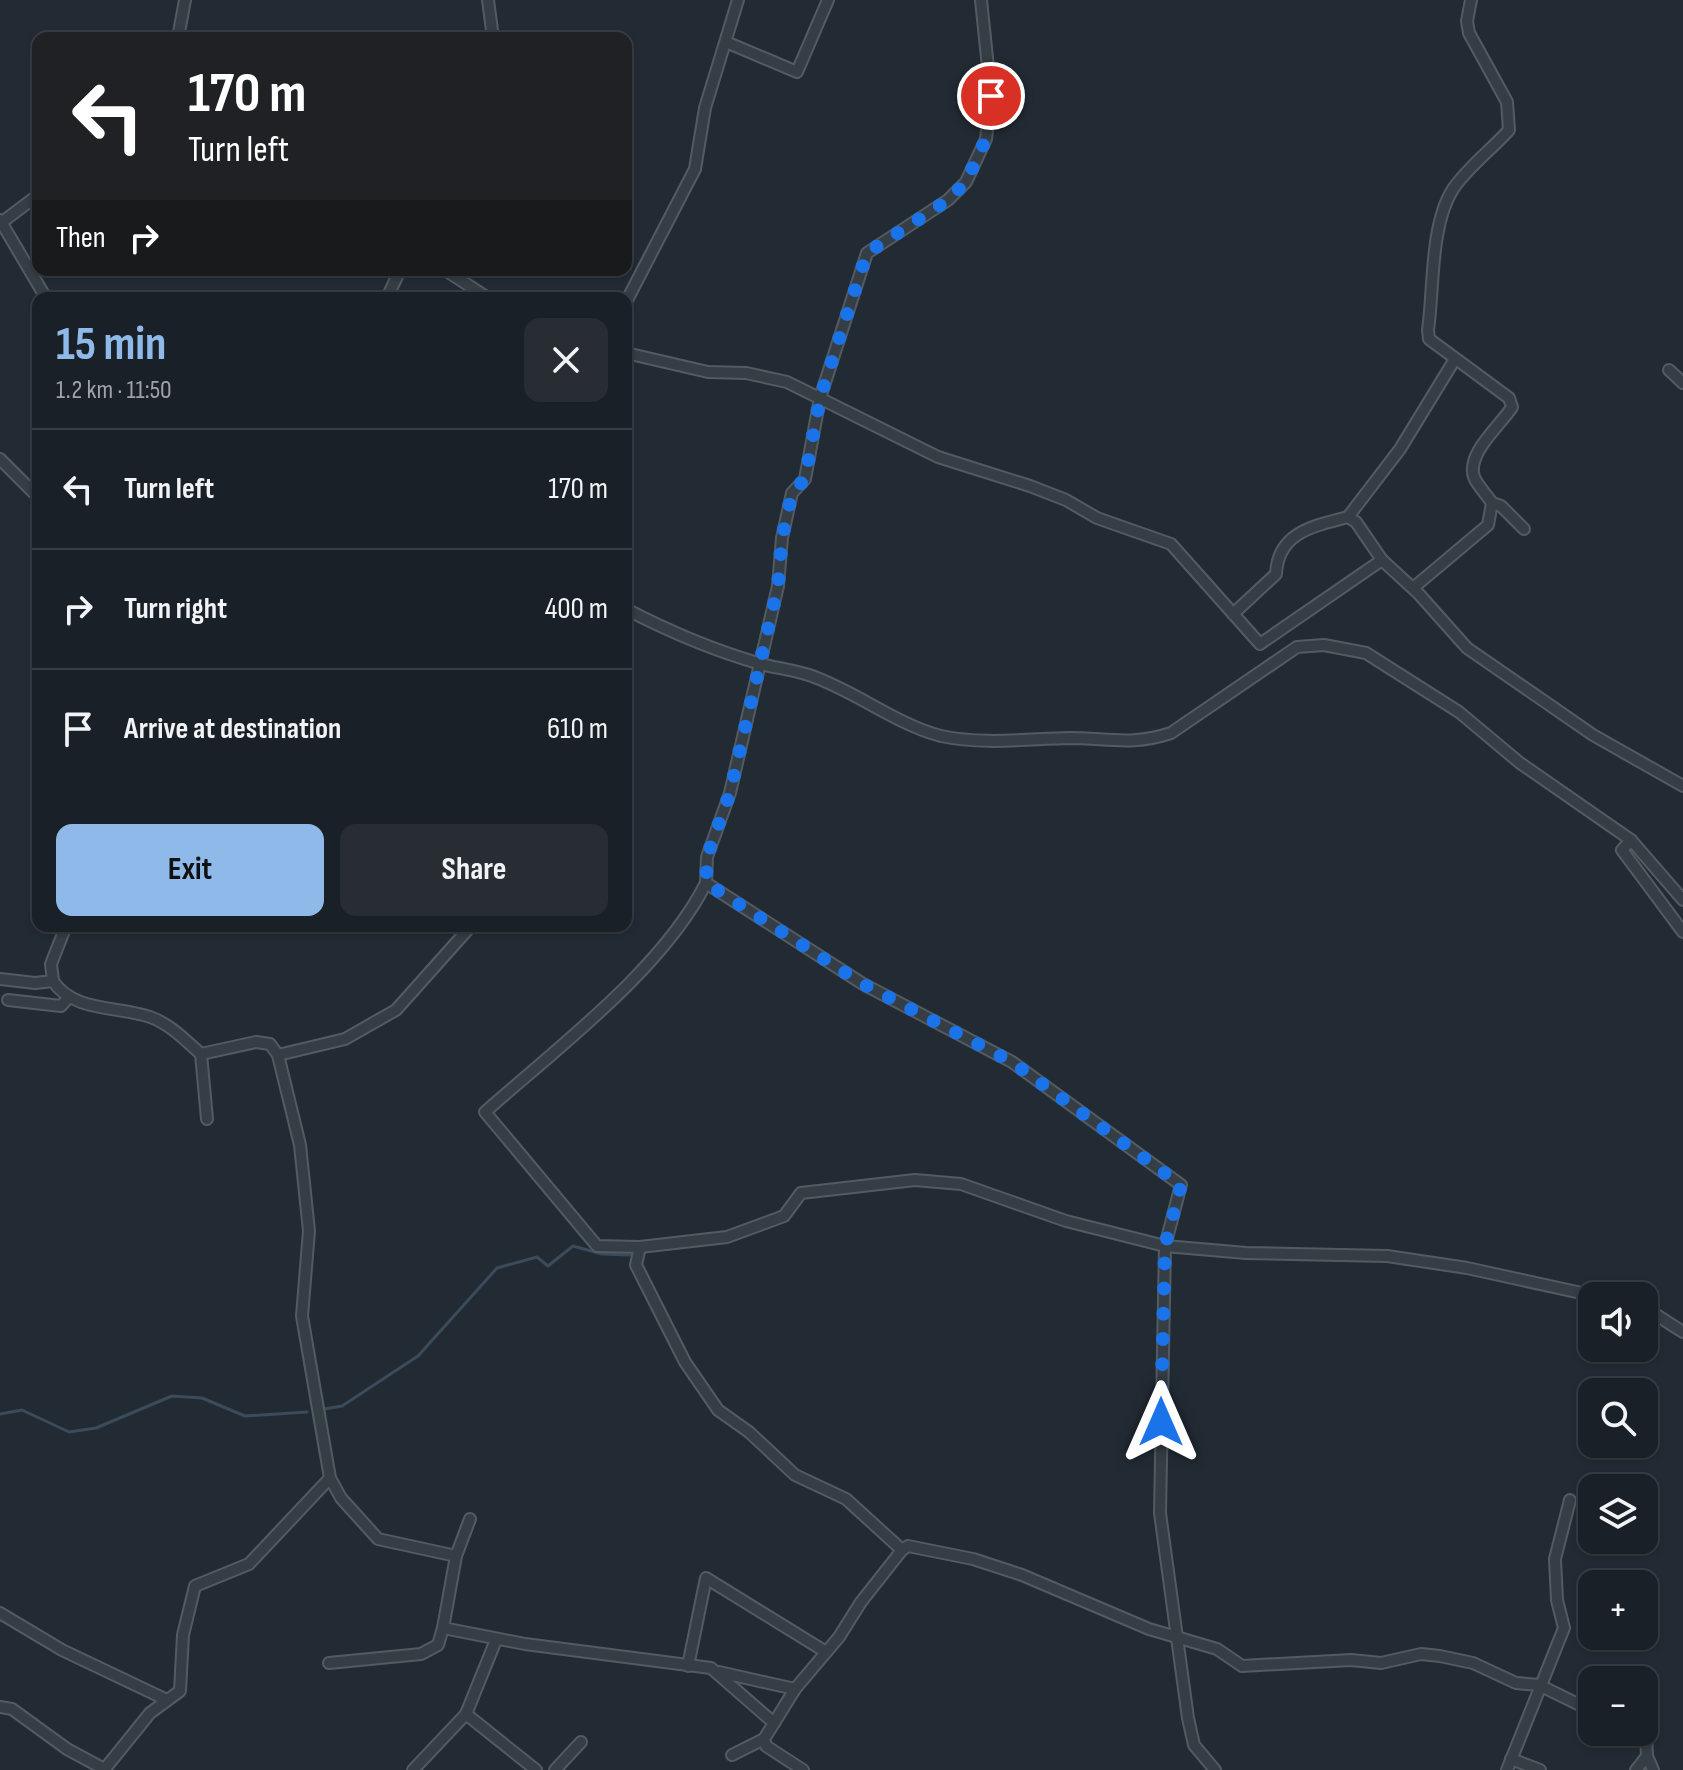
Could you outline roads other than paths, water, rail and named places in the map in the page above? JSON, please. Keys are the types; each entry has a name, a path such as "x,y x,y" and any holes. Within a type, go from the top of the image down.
{"street":[{"path":"179,32 185,0"},
{"path":"488,0 492,32"},
{"path":"631,292 695,169 705,108 738,0"},
{"path":"726,42 797,72 828,0"},
{"path":"981,0 991,96 986,139 966,182 948,200 867,253 820,398 805,479 794,489 782,538 778,586 730,793 707,857 706,883 680,922 604,1008 485,1112 597,1246 640,1247 727,1237 784,1216 801,1193 915,1180 961,1184 1066,1221 1165,1246 1246,1253 1387,1256 1467,1268 1578,1292"},
{"path":"1471,0 1467,21 1469,33 1487,59 1507,102 1509,130 1455,186 1437,231 1429,339 1512,402 1499,427 1482,441 1473,464 1473,476 1492,503 1501,506 1524,529"},
{"path":"32,199 1,222 32,274"},
{"path":"454,276 479,292"},
{"path":"632,354 708,372 767,377 820,398 938,457 1030,486 1066,500 1097,518 1171,544 1276,660"},
{"path":"1233,614 1276,574 1277,559 1296,533 1348,517 1400,449 1455,359"},
{"path":"1669,370 1683,383"},
{"path":"0,459 32,491"},
{"path":"1413,588 1488,525 1492,503"},
{"path":"1348,517 1356,522 1382,560 1413,588 1467,648 1593,735 1683,786"},
{"path":"1260,644 1382,560"},
{"path":"632,612 654,624 760,664 807,674 858,694 941,736 1017,742 1070,738 1131,743 1171,733 1297,647 1324,645 1366,653 1459,712 1520,763 1631,840 1683,900"},
{"path":"1631,840 1622,850 1683,932"},
{"path":"706,883 863,984 1012,1062 1181,1185 1165,1246 1160,1513 1175,1636 1194,1745 1215,1770"},
{"path":"64,932 51,964 53,981 69,997 149,1016 170,1026 201,1054 207,1119"},
{"path":"278,1055 345,1039 396,1010 466,932"},
{"path":"0,979 35,983 53,981"},
{"path":"8,1000 61,1006 69,997"},
{"path":"201,1054 256,1042 270,1044 278,1055 300,1145 309,1231 302,1316 330,1478 341,1498 378,1539 456,1556"},
{"path":"640,1247 636,1265 685,1362 718,1410 749,1432 795,1475 846,1499 902,1550"},
{"path":"1658,1316 1683,1332"},
{"path":"0,1707 12,1709 67,1749 104,1769 136,1728 180,1691 183,1635 195,1586 249,1564 330,1478"},
{"path":"1540,1770 1509,1764 1564,1628 1557,1600 1555,1559 1570,1500"},
{"path":"329,1663 421,1654 438,1645 456,1556 470,1519"},
{"path":"732,1755 764,1739 795,1689 908,1546 985,1563 1175,1636 1217,1649 1242,1666 1351,1660 1381,1663 1421,1654 1440,1656 1473,1663 1516,1683 1539,1685 1578,1704"},
{"path":"688,1666 706,1578 826,1652"},
{"path":"0,1613 62,1650 167,1700"},
{"path":"443,1628 496,1640 688,1666 795,1689"},
{"path":"413,1770 466,1714 496,1640"},
{"path":"718,1672 774,1723"},
{"path":"466,1714 536,1770"},
{"path":"764,1739 766,1746 803,1770"},
{"path":"555,1770 581,1742"},
{"path":"1646,1746 1653,1770"},
{"path":"1636,1770 1647,1756"}],"waterway":[{"path":"324,1409 342,1406 418,1356 497,1268 537,1257 548,1266 573,1246 602,1254 630,1255"},
{"path":"0,1414 22,1410 69,1432 96,1428 172,1396 202,1398 245,1416 307,1412"}]}
